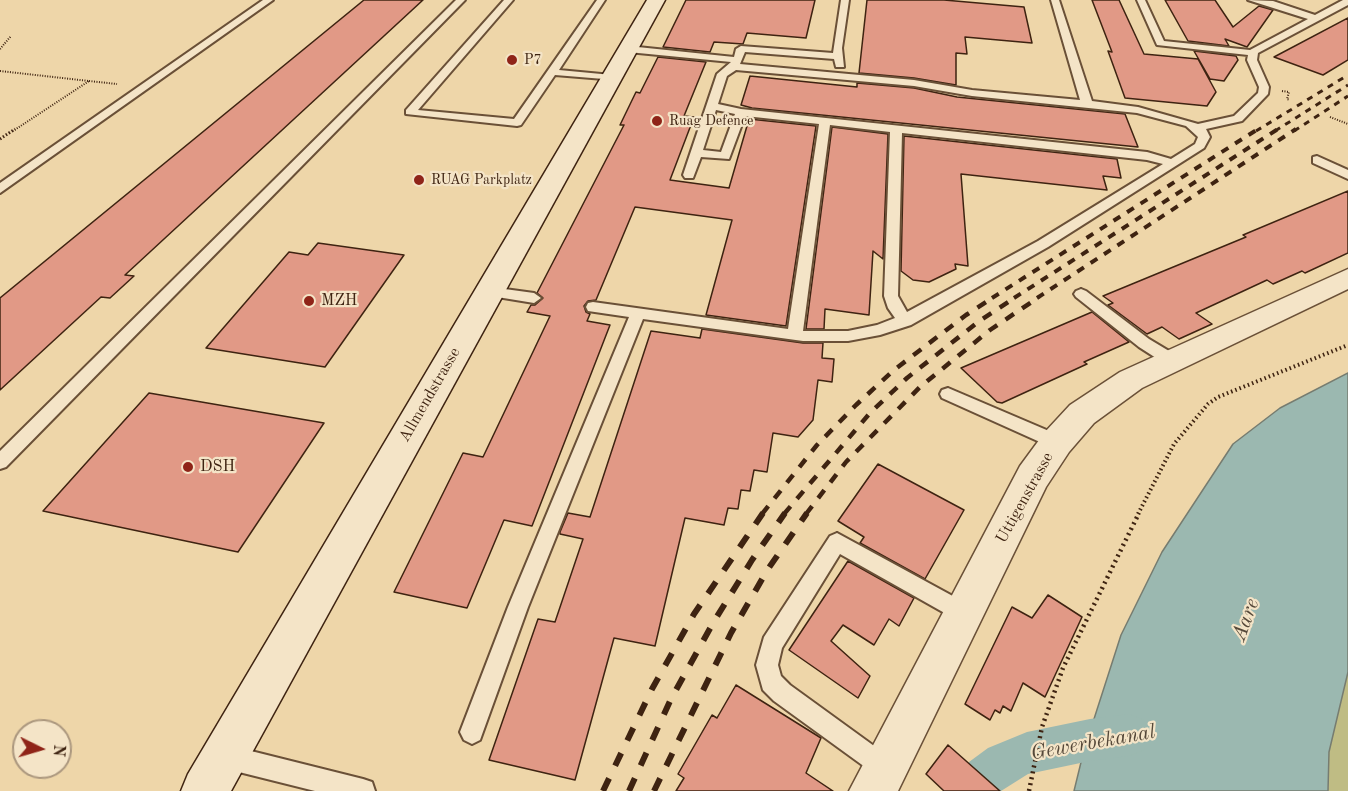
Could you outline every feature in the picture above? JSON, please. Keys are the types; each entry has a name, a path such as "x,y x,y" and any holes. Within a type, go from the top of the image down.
{"main road":[{"name":"Allmendstrasse","path":"214,774 656,0"},
{"name":"Uttigenstrasse","path":"879,779 1033,477 1057,442 1082,414 1131,380 1348,278"}],"lane":[{"path":"0,189 269,0"},
{"path":"0,462 461,0"},
{"path":"509,0 410,112 517,123 601,0"},
{"path":"838,75 837,48 845,0"},
{"path":"1055,0 1087,104"},
{"path":"1141,0 1160,43 1253,53"},
{"path":"1252,0 1273,3 1315,18"},
{"path":"1197,128 1238,119 1263,94 1264,87 1252,60 1253,53 1259,47 1348,1"},
{"path":"593,307 795,335 848,336 880,330 906,321 1043,244 1195,150 1204,141 1202,132 1197,128 1138,110 972,93 631,44"},
{"path":"689,175 722,74 738,59 838,56"},
{"path":"552,72 612,78"},
{"path":"712,106 741,112 1147,156 1174,163"},
{"path":"697,153 725,156 741,112"},
{"path":"795,335 825,121"},
{"path":"896,129 891,296 895,308 906,321"},
{"path":"1317,160 1348,175"},
{"path":"489,292 534,298"},
{"path":"1082,294 1144,343 1173,361"},
{"path":"472,732 518,608 638,313"},
{"path":"948,394 1057,442"},
{"path":"879,779 771,682 767,665 772,644 837,542 964,613"},
{"path":"214,774 363,791"}],"path":[{"path":"0,49 11,36"},
{"path":"0,71 89,81 0,138"},
{"path":"1330,117 1348,124"},
{"path":"1029,790 1042,727 1064,668 1090,609 1174,444 1208,404 1218,397 1348,345"}],"shaded area":[{"path":"1348,672 1348,791 1328,791 1329,752"}],"water":[{"name":"Aare","path":"1348,373 1348,672 1329,752 1328,791 1074,791 1084,750 1121,635 1162,552 1233,444 1280,408"}],"building":[{"path":"364,0 423,0 125,275 134,276 110,298 101,297 0,390 0,298"},
{"path":"686,0 815,0 806,38 747,33 743,44 714,42 710,52 663,47"},
{"path":"867,0 944,0 1024,7 1032,43 965,37 967,54 956,53 956,85 859,73"},
{"path":"1092,0 1119,0 1144,54 1198,59 1216,92 1207,106 1125,98 1108,51 1112,52"},
{"path":"1165,0 1215,0 1233,27 1259,6 1273,10 1247,47 1225,39 1229,46 1188,41"},
{"path":"1348,18 1348,60 1323,75 1274,57"},
{"path":"1194,51 1236,56 1238,60 1224,81 1210,79"},
{"path":"658,57 706,62 684,116 694,117 670,180 729,188 749,119 816,126 786,326 706,315 732,220 635,207 596,300 588,301 584,306 586,312 590,314 587,321 610,325 532,526 504,520 467,608 394,592 463,453 483,457 550,316 527,312 531,305 535,305 543,298 537,293 624,125 620,125 636,92 640,93"},
{"path":"750,76 857,87 857,83 914,88 957,97 1125,114 1138,147 752,108 741,105"},
{"path":"832,127 888,134 883,259 873,251 869,315 825,309 824,329 806,329"},
{"path":"904,136 1117,159 1121,178 1103,176 1107,190 961,174 968,266 955,264 956,269 929,282 913,280 901,271"},
{"path":"1348,191 1348,253 1305,273 1302,271 1273,284 1267,280 1196,313 1212,324 1179,339 1162,327 1147,334 1108,305 1113,303 1103,296 1246,237 1243,235"},
{"name":"MZH","path":"318,243 404,255 325,367 206,348 289,252 308,255"},
{"path":"1092,312 1129,342 1002,403 997,402 961,368"},
{"path":"702,329 803,343 823,343 822,358 834,359 832,382 818,380 813,420 798,437 773,433 767,472 754,470 750,491 741,490 738,509 728,508 724,525 685,518 655,646 614,638 575,780 489,760 538,619 555,622 583,539 560,534 560,532 568,513 590,517 651,331 700,338"},
{"name":"DSH","path":"149,393 324,423 238,552 43,511"},
{"path":"878,464 964,510 925,579 860,543 864,537 838,521"},
{"path":"848,561 914,598 899,626 889,619 874,645 843,625 831,641 870,676 858,698 789,650"},
{"path":"1048,595 1082,617 1045,697 1023,683 1011,711 1003,706 1000,713 995,710 990,720 965,704 1012,607 1032,618"},
{"path":"736,685 821,738 806,773 833,791 676,791 684,778 678,774 712,715 717,718"},
{"path":"948,745 1000,791 944,791 926,774"}],"waterway":[{"name":"Gewerbekanal","path":"984,777 1003,763 1027,753 1090,740 1129,735"}],"railway":[{"path":"1256,131 1348,75"},
{"path":"1275,131 1348,85"},
{"path":"1294,131 1348,96"},
{"path":"992,298 1258,129"},
{"path":"1014,298 1278,129"},
{"path":"1037,298 1296,129"},
{"path":"762,514 817,445 856,405 894,370 966,315 994,297"},
{"path":"784,514 870,413 907,378 978,322 1016,297"},
{"path":"806,514 846,462 920,387 990,330 1039,297"},
{"path":"603,791 652,689 694,614 763,513"},
{"path":"629,791 671,699 713,623 752,560 785,513"},
{"path":"654,791 731,633 768,569 807,513"}],"place":[{"name":"P7","path":"512,60"},
{"name":"Ruag Defence","path":"657,121"},
{"name":"RUAG Parkplatz","path":"419,180"},
{"name":"MZH","path":"309,301"},
{"name":"DSH","path":"188,467"}]}
